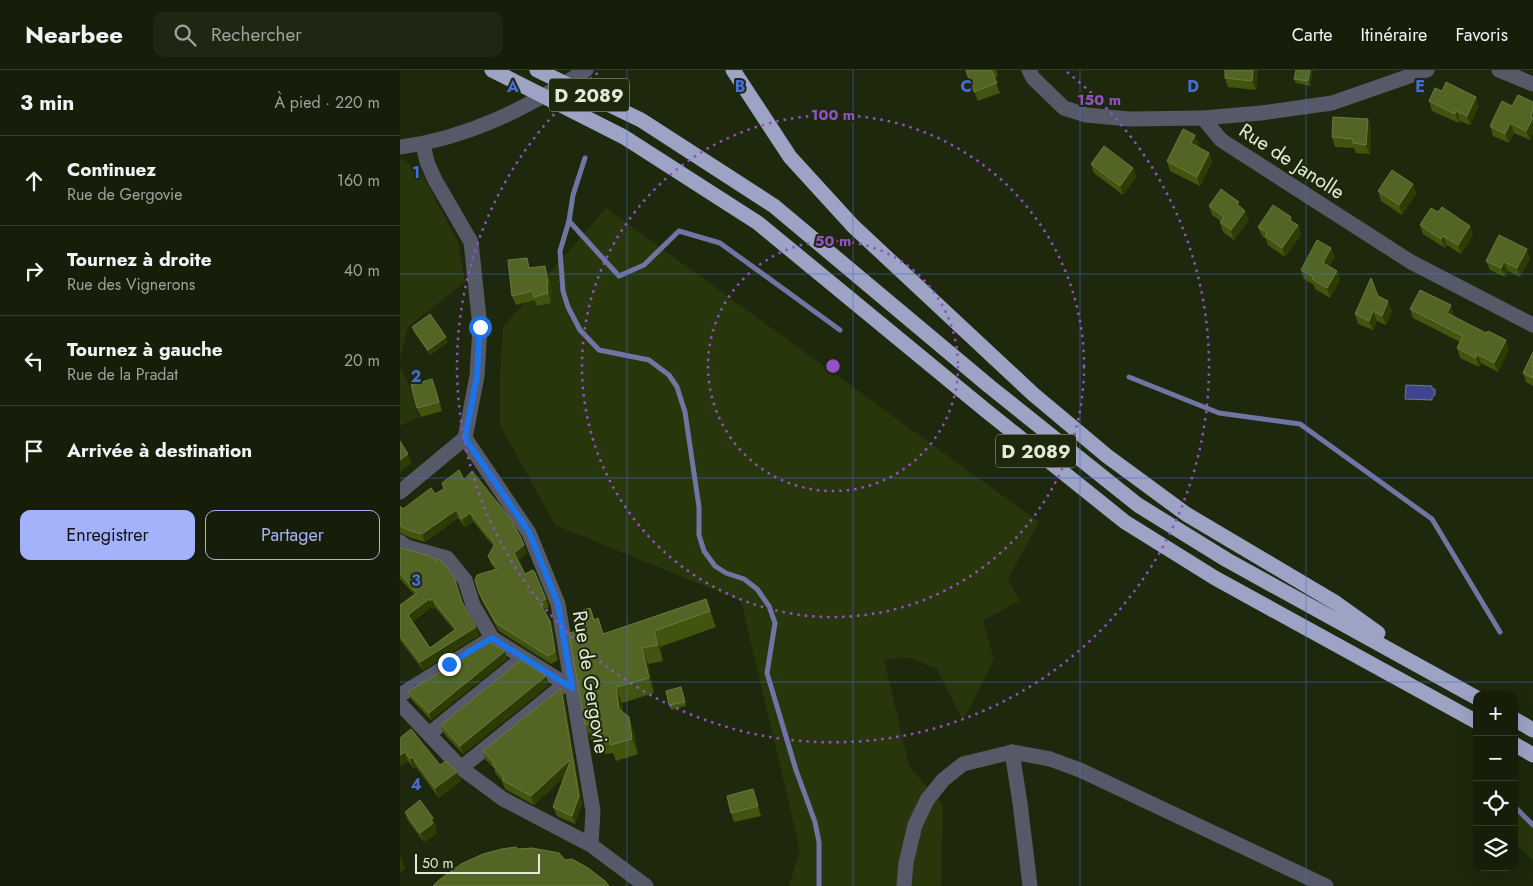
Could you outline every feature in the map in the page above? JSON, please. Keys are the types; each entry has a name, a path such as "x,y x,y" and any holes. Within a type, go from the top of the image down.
{"highway":[{"name":"D 2089","path":"492,70 624,137 758,223 1125,522 1215,578 1473,720"},
{"name":"D 2089","path":"537,70 641,120 774,206 981,380 1138,505 1228,560 1473,696"},
{"path":"732,70 790,157 853,226 1033,394 1107,456 1186,514 1336,603 1438,676"},
{"path":"1518,721 1533,730"},
{"path":"1518,746 1533,755"}],"street":[{"path":"400,147 423,144 470,131 520,110 586,70"},
{"path":"1029,70 1033,78 1064,108 1086,115 1129,119 1203,118 1261,113 1332,103 1426,70"},
{"path":"1499,70 1533,84"},
{"name":"Rue de Janolle","path":"1203,118 1221,140 1411,262 1533,325"},
{"path":"400,492 465,438 477,376 480,327 471,242 426,162 423,144"},
{"name":"Rue de Gergovie","path":"465,438 529,532 558,604 568,686 593,811 591,845"},
{"path":"400,542 407,547 447,558 465,580 473,605 492,638 568,686 461,768"},
{"path":"400,695 492,638"},
{"path":"429,734 523,658"},
{"path":"400,704 461,768 503,799 591,845 646,886"},
{"path":"904,886 906,863 915,825 926,800 943,780 963,764 1012,752 1050,759 1080,770 1326,886"},
{"path":"1012,752 1030,886"}],"green space":[{"path":"400,158 421,172 458,242 465,282 408,327 400,358"},
{"path":"606,208 1039,522 1008,579 1020,601 983,620 994,659 963,721 937,669 911,658 884,659 909,766 943,805 941,886 789,886 800,850 741,601 555,525 500,425 503,327"},
{"path":"400,366 412,392 419,417 400,426"},
{"path":"1518,810 1533,825 1533,861 1518,845"}],"water":[{"path":"1406,385 1432,386 1432,389 1435,389 1435,395 1432,397 1432,400 1405,399"}],"building":[{"path":"991,70 997,83 974,92 966,71"},
{"path":"1225,70 1253,70 1252,81 1225,78"},
{"path":"1296,70 1310,70 1308,81 1294,79"},
{"path":"1446,82 1476,97 1467,116 1457,111 1455,114 1429,101 1435,88 1442,91"},
{"path":"1518,95 1533,102 1531,117 1533,118 1526,131 1510,123 1505,134 1490,126 1502,101 1512,106"},
{"path":"1333,117 1368,119 1366,145 1353,143 1353,139 1332,137"},
{"path":"1183,129 1195,135 1191,143 1209,153 1197,177 1167,161"},
{"path":"1104,146 1133,168 1120,186 1091,164"},
{"path":"1392,170 1413,184 1399,205 1378,191"},
{"path":"1221,189 1239,202 1237,204 1245,211 1231,230 1220,222 1224,217 1209,206"},
{"path":"1273,205 1291,217 1289,220 1298,225 1282,248 1265,236 1267,233 1258,227"},
{"path":"1442,207 1470,226 1458,245 1443,236 1441,239 1420,225 1431,208 1438,212"},
{"path":"1499,235 1527,249 1517,268 1504,262 1501,268 1486,261"},
{"path":"1317,240 1331,248 1323,263 1337,271 1327,288 1301,270"},
{"path":"527,258 529,268 545,266 548,293 534,297 532,291 512,296 508,260"},
{"path":"1371,278 1378,296 1388,301 1382,316 1373,311 1369,321 1355,314"},
{"path":"1420,290 1451,305 1447,313 1486,333 1488,331 1506,340 1494,363 1477,354 1476,358 1457,348 1463,336 1410,309"},
{"path":"430,314 446,337 428,350 412,327"},
{"path":"1533,352 1533,378 1523,373"},
{"path":"432,379 439,402 417,408 411,385"},
{"path":"400,441 408,454 400,460"},
{"path":"459,470 464,480 472,471 510,518 521,538 524,545 514,553 525,574 533,570 546,599 539,602 550,621 555,652 548,656 496,623 479,593 475,580 477,575 497,569 488,556 495,544 470,513 462,519 456,510 422,534 400,526 400,506 403,509 431,488 435,494 444,489 442,483"},
{"path":"400,547 430,556 437,561 439,559 454,577 462,602 476,627 420,662 400,636 400,605 417,593 400,574","holes":["429,599 430,601 432,599 456,629 430,648 408,615"]},
{"path":"706,599 710,611 654,631 658,645 642,648 649,678 616,687 619,709 629,717 632,739 610,745 609,737 599,739 596,723 585,725 569,633 580,630 574,613 590,608 594,620 598,618 603,634"},
{"path":"489,642 505,651 429,713 408,692"},
{"path":"521,660 546,676 460,746 441,725"},
{"path":"681,687 685,702 669,705 666,691"},
{"path":"561,688 579,796 572,816 553,807 571,759 531,796 502,780 504,778 483,751"},
{"path":"411,729 440,765 446,761 457,772 435,788 412,757 410,759 405,752 400,755 400,738"},
{"path":"753,789 758,806 731,813 727,796"},
{"path":"420,800 433,818 431,820 433,823 420,833 405,812"},
{"path":"516,847 518,849 532,848 559,853 565,860 572,859 588,868 609,886 433,886 461,864 483,854"}],"waterway":[{"path":"585,158 573,195 569,221 560,251 563,291 568,307 580,330 599,350 649,360 669,375 677,387 685,412 699,507 699,535 704,551 715,566 726,573 744,579 757,589 769,606 775,623 767,673 796,770 815,822 819,842 819,886"},
{"path":"569,221 619,276 644,265 679,231 720,243 840,330"},
{"path":"1129,377 1219,413 1300,424 1432,519 1500,632"},
{"path":"1518,810 1533,825"}],"route":[{"path":"449,664 492,638 572,688 558,604 529,532 465,438 477,376 480,327"}]}
